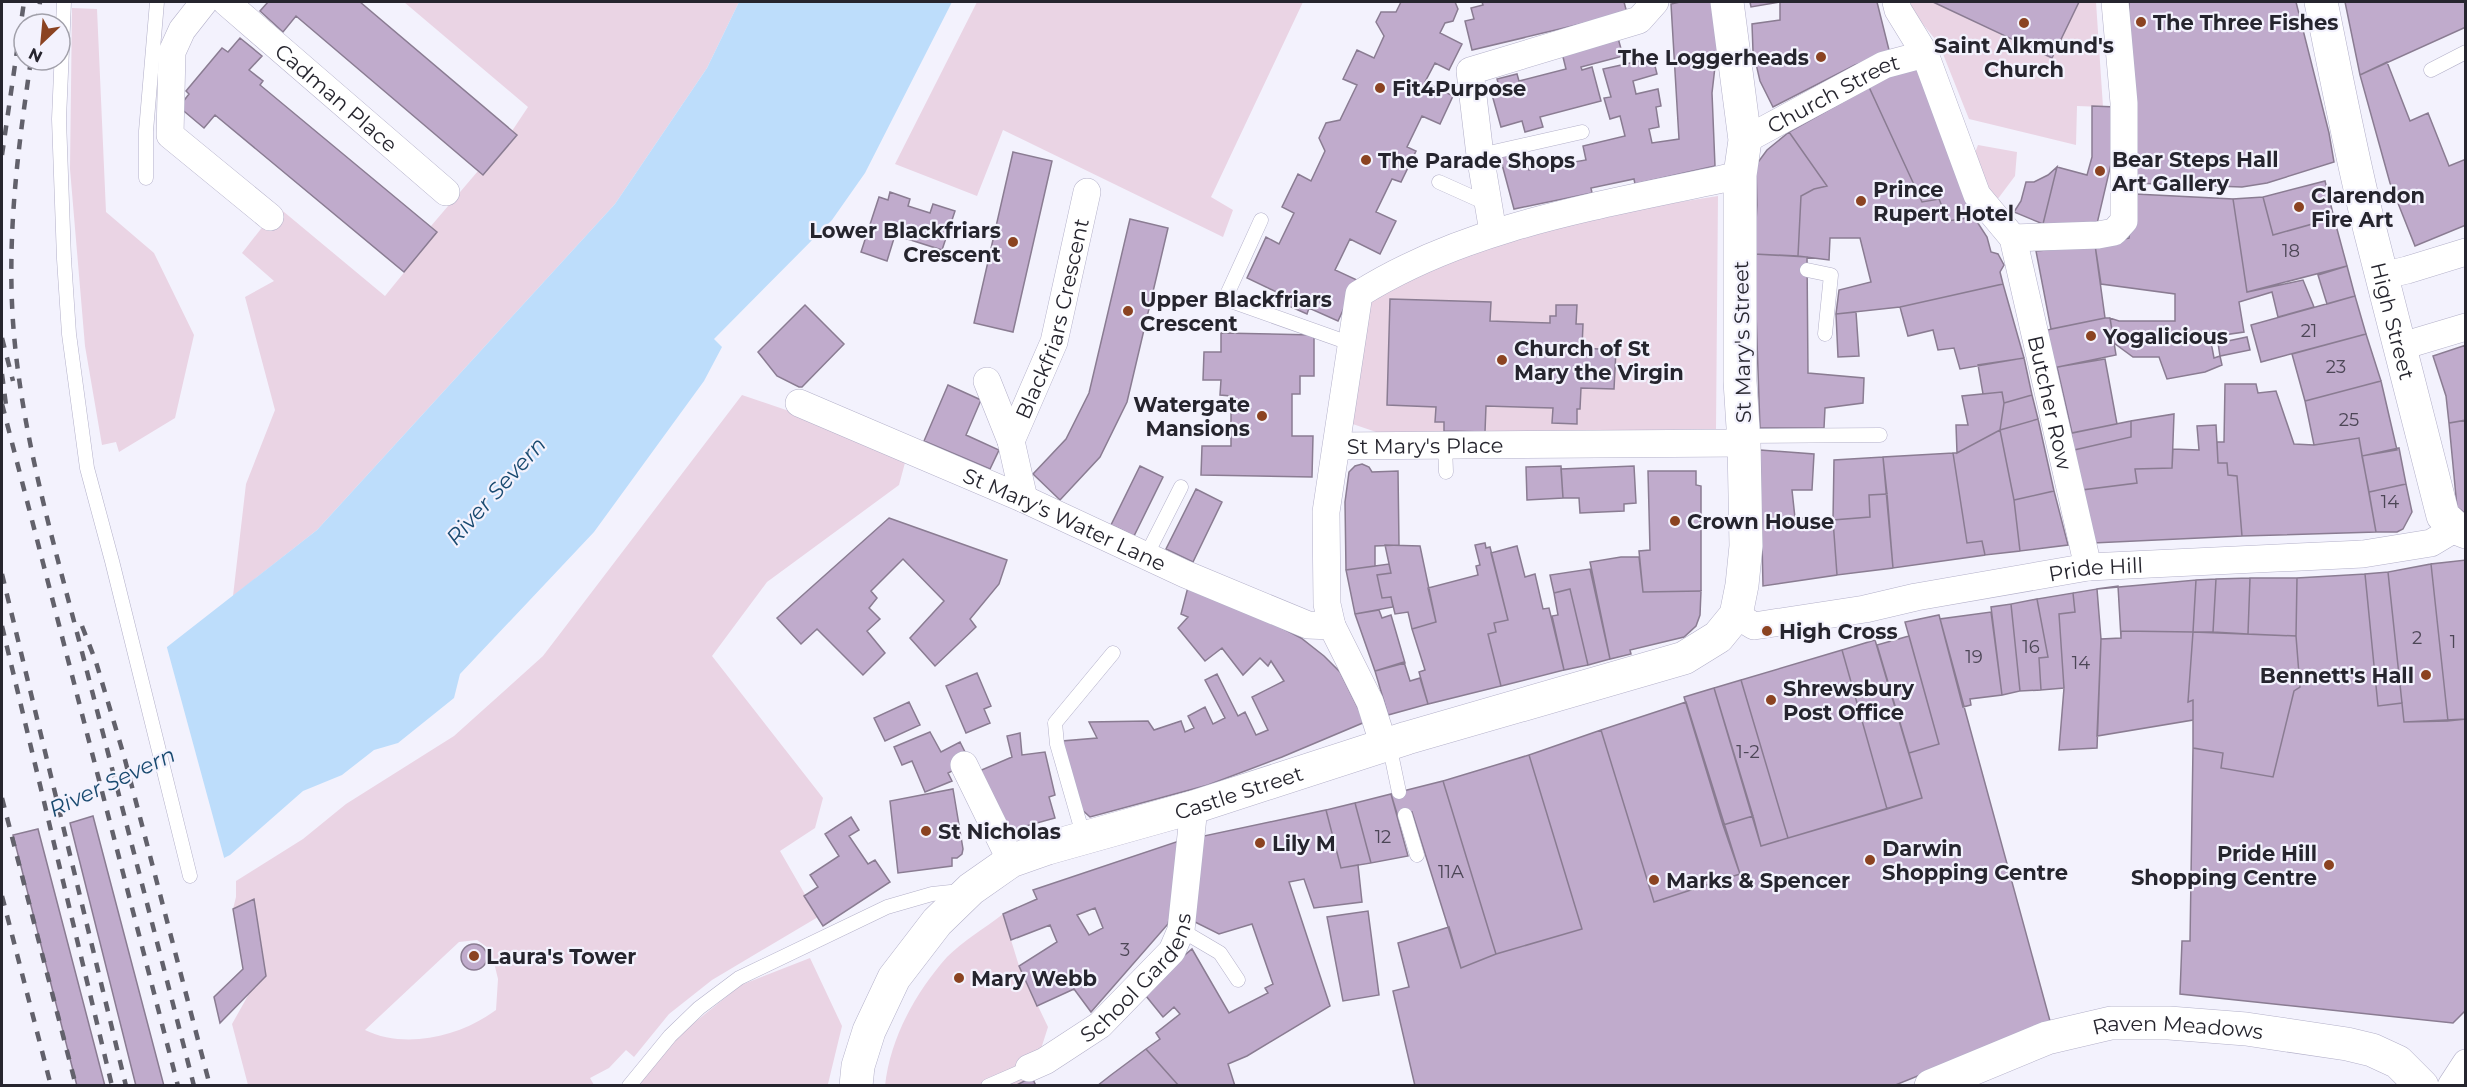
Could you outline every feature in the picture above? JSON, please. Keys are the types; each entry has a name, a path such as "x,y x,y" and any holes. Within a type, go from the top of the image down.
{"street":[{"path":"204,2 182,30 172,52 170,135 270,217"},
{"name":"Cadman Place","path":"226,2 446,192"},
{"path":"1493,232 1480,155 1470,71 1639,20 1654,2"},
{"name":"St Mary's Street","path":"1684,658 1718,637 1736,615 1746,546 1744,440 1740,381 1747,264 1740,175 1745,140 1727,2"},
{"path":"1896,2 1898,10 1925,54 1977,195 2013,238 2098,235 2114,232 2124,221 2124,104 2115,2"},
{"name":"High Street","path":"2321,2 2355,166 2443,516 2461,530"},
{"name":"Church Street","path":"1745,140 1884,65 1925,54"},
{"name":"St Mary's Place","path":"1740,175 1493,232 1386,277 1359,294 1337,446 1445,459 1744,440"},
{"name":"Blackfriars Crescent","path":"1011,441 1054,342 1087,192"},
{"name":"Butcher Row","path":"2013,238 2088,567"},
{"path":"2382,276 2466,252"},
{"path":"2399,347 2466,327"},
{"name":"Blackfriars Crescent","path":"987,381 1011,441 1024,499"},
{"name":"St Mary's Water Lane","path":"799,403 1024,499 1185,574 1308,624 1332,626"},
{"path":"1337,446 1326,512 1327,604 1332,626 1370,702 1386,745"},
{"name":"Pride Hill","path":"1736,615 1754,626 1865,609 1916,597 2088,567 2362,554 2431,543 2461,530"},
{"name":"Castle Street","path":"856,1086 858,1066 869,1031 894,978 938,922 971,889 1011,861 1194,807 1386,745 1684,658"},
{"path":"964,765 1011,861"},
{"name":"School Gardens","path":"1029,1068 1045,1061 1100,1025 1172,951 1181,930 1194,807"},
{"name":"Raven Meadows","path":"1931,1086 2047,1038 2100,1025 2169,1023 2259,1030 2372,1050 2398,1062 2422,1086"},
{"path":"2451,1086 2466,1063"}],"lane":[{"path":"64,2 60,131 64,259 74,373 87,468 190,876"},
{"path":"146,178 146,130 157,2"},
{"path":"2431,70 2466,52"},
{"path":"1480,155 1582,132"},
{"path":"1439,182 1488,204"},
{"path":"1261,220 1225,299 1352,344"},
{"path":"1807,270 1831,275 1825,334"},
{"path":"1744,440 1880,435"},
{"path":"1146,556 1181,487"},
{"path":"1084,838 1057,744 1055,723 1113,653"},
{"path":"1386,745 1399,792"},
{"path":"1406,815 1417,855"},
{"path":"630,1086 684,1022 739,978 887,907 932,894 971,889"},
{"path":"1181,930 1220,953 1238,980"},
{"name":"School Gardens","path":"988,1086 1029,1068"}],"shaded area":[{"path":"404,2 739,2 707,68 615,204 317,530 233,596 246,484 275,410 245,297 274,281 242,253 278,207 385,296 437,232 431,226 478,171 483,175 517,136 512,131 528,107"},
{"path":"977,2 1303,2 1211,197 1233,210 1223,237 1003,130 977,196 895,164"},
{"path":"1908,2 2096,2 2103,107 2077,106 2076,145 1969,119 1939,44 1909,7"},
{"path":"72,8 97,9 106,212 154,253 194,335 175,418 119,452 116,442 102,445 85,346 70,169"},
{"path":"1978,145 2017,152 2015,176 1997,200 1984,193 1972,160"},
{"path":"1718,196 1716,429 1382,434 1341,420 1364,299 1540,224"},
{"path":"742,395 789,411 906,459 899,485 767,582 712,656 823,798 815,828 780,851 818,917 712,980 669,1014 634,1057 626,1050 609,1068 590,1078 594,1085 248,1085 232,1024 250,992 266,976 254,899 233,909 236,881 303,839 346,804 454,736 543,656","holes":["477,940 491,950 498,979 496,1010 482,1019 450,1033 415,1039 381,1036 365,1030 459,942"]},
{"path":"1003,914 1019,966 1048,1027 1032,1077 1015,1085 885,1086 892,1051 899,1033 925,985 953,951"},
{"path":"810,958 842,1026 828,1084 804,1086 640,1084 669,1043 741,985"}],"water":[{"name":"River Severn","path":"739,2 952,2 865,173 832,220 714,339 722,347 704,381 594,532 460,674 454,698 398,743 374,750 342,775 303,791 230,855 2,968 135,672 317,530 615,204 707,68"}],"pier":[{"path":"166,644 225,861 2,971 2,703 133,669"}],"building":[{"path":"268,2 360,2 517,135 483,175 296,16 283,32 260,11"},
{"name":"The Parade Shops","path":"1401,2 1455,2 1458,9 1453,21 1445,23 1440,33 1462,44 1449,70 1435,63 1425,82 1453,96 1440,124 1422,116 1407,147 1416,151 1401,182 1392,179 1376,212 1396,221 1380,254 1350,239 1335,270 1357,280 1338,321 1309,308 1307,314 1280,302 1283,295 1247,278 1266,237 1279,244 1294,213 1282,207 1298,174 1311,181 1325,151 1319,138 1326,123 1340,120 1357,85 1343,79 1357,50 1374,58 1384,36 1376,22 1381,12 1396,12"},
{"path":"1482,2 1624,2 1627,13 1472,50 1465,21 1474,19 1471,8 1483,5"},
{"path":"1717,2 1719,32 1712,93 1715,166 1635,184 1634,179 1591,188 1592,193 1514,209 1500,157 1523,152 1529,170 1586,160 1583,146 1625,136 1620,116 1610,119 1604,98 1611,97 1603,69 1653,58 1657,74 1633,81 1636,94 1658,89 1661,106 1656,107 1659,127 1649,129 1652,143 1679,139 1671,4"},
{"path":"1750,2 1780,2 1751,7"},
{"path":"1780,2 1877,2 1890,54 1855,65 1773,107 1760,81 1753,51 1752,24 1780,20"},
{"name":"Saint Alkmund's Church","path":"1933,2 2079,2 2052,58"},
{"path":"2129,2 2296,2 2329,133 2334,162 2267,183 2242,187 2133,183"},
{"path":"2345,2 2466,2 2466,27 2360,75"},
{"path":"240,38 262,56 249,70 263,81 260,85 437,232 404,272 215,115 204,128 179,107 189,94 186,91 222,48 228,52"},
{"path":"1618,38 1623,56 1581,67 1582,70 1592,67 1601,101 1540,117 1543,127 1525,132 1522,121 1501,127 1491,91 1500,89 1497,79 1517,74 1519,81 1566,69 1562,53"},
{"path":"1918,60 1974,217 1948,221 1939,199 1922,202 1869,87"},
{"path":"2387,62 2410,121 2428,113 2449,166 2466,159 2466,225 2415,246 2390,183 2360,75"},
{"name":"Prince Rupert Hotel","path":"1869,87 1922,202 1939,199 1948,221 1974,217 1987,237 1991,252 1998,254 2004,265 2000,272 2003,284 1900,307 1836,314 1839,290 1871,282 1860,238 1830,238 1829,260 1798,256 1801,196 1814,189 1827,186 1789,132"},
{"path":"2092,106 2116,107 2111,164 2096,228 2043,224 2057,167 2087,175 2092,157"},
{"path":"1789,132 1827,186 1814,189 1801,196 1798,256 1754,254 1757,205 1756,165 1767,150"},
{"name":"Lower Blackfriars Crescent","path":"1013,152 1052,161 1013,332 974,323"},
{"path":"2057,167 2043,224 2014,212 2021,201 2026,182 2034,182"},
{"name":"Clarendon Fire Art","path":"2325,181 2334,218 2273,235 2263,197"},
{"path":"890,192 910,199 908,206 930,213 933,204 955,211 942,250 895,235 887,261 861,252 879,197 888,200"},
{"path":"2135,194 2233,199 2247,292 2303,280 2314,307 2278,317 2272,292 2239,302 2244,332 2210,337 2214,358 2220,356 2222,365 2205,372 2167,379 2159,357 2133,357 2114,343 2110,318 2119,321 2175,321 2175,294 2101,284 2095,245 2129,238"},
{"path":"2263,197 2273,235 2334,218 2347,266 2247,292 2233,199"},
{"name":"Upper Blackfriars Crescent","path":"1130,219 1168,228 1127,402 1100,457 1060,500 1033,474 1066,439 1089,393"},
{"path":"2095,245 2105,318 2051,329 2036,251"},
{"path":"1754,254 1807,257 1808,373 1864,378 1863,403 1825,408 1824,428 1760,428"},
{"path":"2347,266 2355,296 2327,304 2318,275"},
{"path":"2003,284 2024,358 1960,369 1954,348 1938,350 1933,330 1908,336 1900,307"},
{"path":"2355,296 2366,334 2261,362 2251,325"},
{"name":"Church of St Mary the Virgin","path":"1390,299 1491,302 1490,321 1550,323 1550,316 1556,316 1556,305 1577,305 1576,324 1583,324 1582,348 1616,350 1614,389 1581,388 1577,424 1552,423 1553,408 1486,406 1485,432 1444,431 1444,422 1435,422 1436,407 1387,405"},
{"path":"805,305 844,344 802,387 799,387 777,376 758,352"},
{"path":"1856,312 1859,356 1838,357 1836,314"},
{"path":"2110,318 2116,355 2053,368 2047,330"},
{"name":"Watergate Mansions","path":"1221,333 1314,335 1314,376 1300,376 1300,394 1292,394 1292,436 1313,436 1312,477 1201,475 1202,446 1231,446 1231,396 1220,395 1221,380 1203,380 1204,352 1221,352"},
{"path":"2366,334 2381,381 2305,401 2292,354"},
{"path":"2247,337 2250,350 2220,356 2218,343"},
{"path":"2466,345 2466,420 2449,423 2446,396 2433,356"},
{"path":"2024,358 2032,395 2004,403 2002,392 1983,394 1978,365"},
{"path":"2105,359 2117,424 2072,433 2057,367"},
{"path":"2381,381 2397,450 2362,456 2359,438 2314,445 2305,401"},
{"path":"2225,384 2256,384 2258,393 2276,391 2294,444 2314,445 2359,438 2376,532 2242,536 2237,476 2228,475 2227,463 2218,463 2217,442 2224,442"},
{"path":"948,385 981,400 966,435 999,450 990,469 924,441"},
{"path":"2002,392 2004,403 2000,430 1957,453 1956,425 1968,425 1962,396"},
{"path":"2032,395 2038,419 2000,430 2004,403"},
{"path":"2174,414 2172,468 2135,469 2137,483 2082,490 2074,450 2131,437 2131,421"},
{"path":"2038,419 2054,491 2014,500 2000,430"},
{"path":"2466,420 2466,514 2457,507 2449,423"},
{"path":"2131,421 2131,437 2074,450 2071,433"},
{"path":"2216,425 2218,463 2227,463 2228,475 2237,476 2242,536 2093,543 2082,490 2137,483 2135,469 2172,468 2173,449 2199,450 2197,426"},
{"path":"2000,430 2014,500 2020,551 1985,555 1982,541 1967,543 1953,453"},
{"path":"2399,448 2406,484 2369,492 2362,456"},
{"path":"1760,450 1814,454 1812,490 1792,490 1795,518 1833,520 1837,575 1763,586"},
{"path":"1953,453 1967,543 1982,541 1985,555 1893,568 1883,457"},
{"path":"1883,457 1887,494 1869,495 1870,517 1833,520 1834,460"},
{"path":"1362,464 1369,467 1372,472 1398,471 1399,545 1375,546 1375,566 1346,570 1345,502 1349,472 1355,466"},
{"path":"1140,466 1163,477 1134,536 1111,525"},
{"path":"1561,466 1563,498 1527,500 1526,467"},
{"path":"1634,466 1636,503 1624,504 1624,511 1580,513 1579,498 1563,498 1561,469"},
{"name":"Crown House","path":"1648,471 1696,471 1696,485 1701,486 1701,591 1643,592 1639,551 1650,550"},
{"path":"2406,484 2412,512 2403,529 2397,532 2376,532 2369,492"},
{"path":"1196,489 1222,502 1193,562 1166,549"},
{"path":"2054,491 2068,545 2020,551 2014,500"},
{"path":"1887,494 1893,568 1837,575 1833,520 1870,517 1869,495"},
{"path":"889,518 1007,560 999,584 970,619 976,627 935,666 910,638 944,601 903,559 871,591 877,598 869,608 880,619 867,631 885,653 863,675 817,629 801,644 777,618"},
{"path":"1485,543 1486,548 1490,547 1508,620 1494,623 1496,632 1488,634 1501,686 1428,704 1419,672 1425,670 1412,629 1436,622 1428,588 1478,575 1476,566 1480,565 1475,545"},
{"path":"1385,545 1420,546 1436,622 1412,629 1408,612 1395,614 1391,597 1382,598 1377,575 1391,573"},
{"path":"1517,546 1525,577 1535,574 1543,609 1549,608 1564,670 1501,686 1488,634 1496,632 1494,623 1508,620 1491,553"},
{"path":"1621,557 1639,557 1643,592 1701,591 1700,615 1696,626 1684,637 1630,650 1631,654 1610,659 1590,562"},
{"path":"2466,560 2466,719 2448,721 2431,564"},
{"path":"1389,564 1391,573 1377,575 1382,598 1391,597 1393,607 1355,614 1346,570"},
{"path":"2431,564 2448,721 2404,722 2388,572"},
{"path":"1590,569 1610,659 1588,665 1570,589 1554,593 1550,575"},
{"path":"2388,572 2402,703 2378,706 2365,574"},
{"name":"Pride Hill Shopping Centre","path":"2365,574 2378,706 2402,703 2404,722 2466,719 2466,1010 2453,1023 2180,994 2182,941 2190,941 2193,748 2223,753 2221,768 2273,777 2294,691 2300,687 2296,636 2297,578"},
{"path":"2250,578 2297,578 2296,636 2248,634"},
{"path":"2250,578 2248,634 2213,632 2216,579"},
{"path":"2216,579 2213,632 2193,632 2196,580"},
{"path":"2196,580 2193,632 2121,631 2121,638 2101,639 2097,589"},
{"path":"2118,586 2121,638 2101,639 2097,589"},
{"path":"1188,587 1301,638 1340,672 1365,722 1208,785 1090,817 1078,806 1062,741 1097,738 1089,722 1148,721 1154,730 1181,721 1185,732 1194,728 1188,716 1205,707 1213,724 1225,718 1205,680 1217,674 1238,716 1245,712 1256,735 1268,730 1252,697 1284,681 1271,661 1268,666 1260,658 1243,675 1222,648 1205,661 1178,628 1188,617 1181,614"},
{"path":"1570,589 1588,665 1564,670 1552,616 1558,615 1554,593"},
{"path":"2097,589 2101,639 2097,748 2059,750 2064,688 2059,614 2075,612 2073,593"},
{"path":"2073,593 2075,612 2059,614 2064,688 2041,690 2039,658 2048,657 2037,599"},
{"path":"2037,599 2048,657 2039,658 2041,690 2020,691 2011,604"},
{"path":"2011,604 2020,691 2002,695 1991,607"},
{"path":"1379,610 1382,618 1391,615 1405,663 1375,671 1355,614"},
{"path":"1991,612 2002,695 1970,699 1971,705 1963,707 1940,619"},
{"name":"Darwin Shopping Centre","path":"1939,615 2050,1021 1893,1086 1415,1086 1393,991 1409,987 1398,943 1449,927 1461,968 1496,954 1582,929 1529,755 1601,730 1654,902 1740,874 1723,825 1753,816 1761,846 1922,798 1909,753 1939,744 1905,622"},
{"path":"2121,631 2193,632 2188,702 2193,700 2193,720 2097,736 2101,639 2121,638"},
{"path":"2193,632 2296,636 2300,687 2294,691 2273,777 2221,768 2223,753 2193,748 2193,700 2188,702"},
{"path":"1909,636 1939,744 1909,753 1877,645"},
{"path":"1875,640 1922,798 1887,809 1842,650"},
{"path":"1842,650 1887,809 1788,838 1741,680"},
{"path":"1404,662 1410,681 1420,678 1428,704 1388,715 1375,671"},
{"path":"977,673 991,706 984,709 990,723 966,733 946,686"},
{"path":"1741,680 1788,838 1761,846 1714,688"},
{"path":"1714,688 1753,816 1723,825 1684,697"},
{"path":"909,702 920,725 885,741 874,718"},
{"path":"1686,702 1740,874 1654,902 1601,730"},
{"path":"930,732 941,752 960,742 970,762 948,773 952,781 925,792 912,761 902,765 894,747"},
{"path":"1020,733 1022,755 1045,752 1055,795 1049,797 1055,818 1001,833 977,772 1012,757 1007,736"},
{"path":"1529,755 1582,929 1496,954 1443,781"},
{"path":"1443,781 1496,954 1461,968 1412,812 1398,817 1391,794"},
{"name":"St Nicholas","path":"953,789 962,854 957,858 952,858 952,866 898,873 890,801"},
{"path":"1391,794 1408,856 1371,863 1355,803"},
{"path":"1355,803 1371,863 1341,868 1326,810"},
{"path":"1326,810 1341,868 1358,865 1362,902 1314,908 1304,879 1289,882 1330,1006 1247,1056 1228,1064 1235,1086 1179,1086 1146,1049 1160,1039 1156,1033 1180,1014 1174,1007 1163,1017 1142,991 1192,949 1229,1013 1268,993 1265,988 1273,984 1252,924 1219,934 1193,921 1199,837"},
{"path":"93,816 164,1086 136,1086 70,823"},
{"path":"851,817 859,830 849,836 868,864 875,860 890,882 823,926 804,896 818,887 810,875 839,856 825,834"},
{"path":"38,829 105,1086 77,1086 13,835"},
{"path":"1179,841 1168,924 1091,1012 1074,989 1037,1006 1019,966 1057,942 1050,925 1011,940 1003,914 1037,899 1033,890","holes":["1095,908 1103,928 1089,935 1077,915"]},
{"path":"254,899 266,976 220,1023 214,997 243,969 233,909"},
{"path":"1368,911 1379,995 1343,1001 1327,917"},
{"name":"Laura's Tower","path":"474,944 483,948 487,957 483,966 474,970 465,966 461,957 465,948"},
{"path":"1146,1049 1179,1086 1097,1086 1111,1075"},
{"path":"1032,1077 1036,1086 1015,1086"}],"railway":[{"path":"2,155 24,2"},
{"path":"39,12 40,2"},
{"path":"29,72 18,158 11,256 13,322 23,406 50,529 194,1086"},
{"path":"2,338 13,381"},
{"path":"2,374 7,413"},
{"path":"2,404 178,1086"},
{"path":"2,574 126,1086"},
{"path":"2,626 112,1086"},
{"path":"82,626 96,662 124,756 210,1086"},
{"path":"2,798 76,1086"},
{"path":"2,896 51,1086"}],"place":[{"name":"The Three Fishes","path":"2141,22"},
{"name":"Saint Alkmund's Church","path":"2024,23"},
{"name":"The Loggerheads","path":"1821,57"},
{"name":"Fit4Purpose","path":"1380,88"},
{"name":"The Parade Shops","path":"1366,160"},
{"name":"Bear Steps Hall Art Gallery","path":"2100,171"},
{"name":"Prince Rupert Hotel","path":"1861,201"},
{"name":"Clarendon Fire Art","path":"2299,207"},
{"name":"Lower Blackfriars Crescent","path":"1013,242"},
{"name":"Upper Blackfriars Crescent","path":"1128,311"},
{"name":"Yogalicious","path":"2091,336"},
{"name":"Church of St Mary the Virgin","path":"1502,360"},
{"name":"Watergate Mansions","path":"1262,416"},
{"name":"Crown House","path":"1675,521"},
{"name":"High Cross","path":"1767,631"},
{"name":"Bennett's Hall","path":"2426,675"},
{"name":"Shrewsbury Post Office","path":"1771,700"},
{"name":"St Nicholas","path":"926,831"},
{"name":"Lily M","path":"1260,843"},
{"name":"Darwin Shopping Centre","path":"1870,860"},
{"name":"Pride Hill Shopping Centre","path":"2329,865"},
{"name":"Marks & Spencer","path":"1654,880"},
{"name":"Laura's Tower","path":"474,956"},
{"name":"Mary Webb","path":"959,978"}]}
